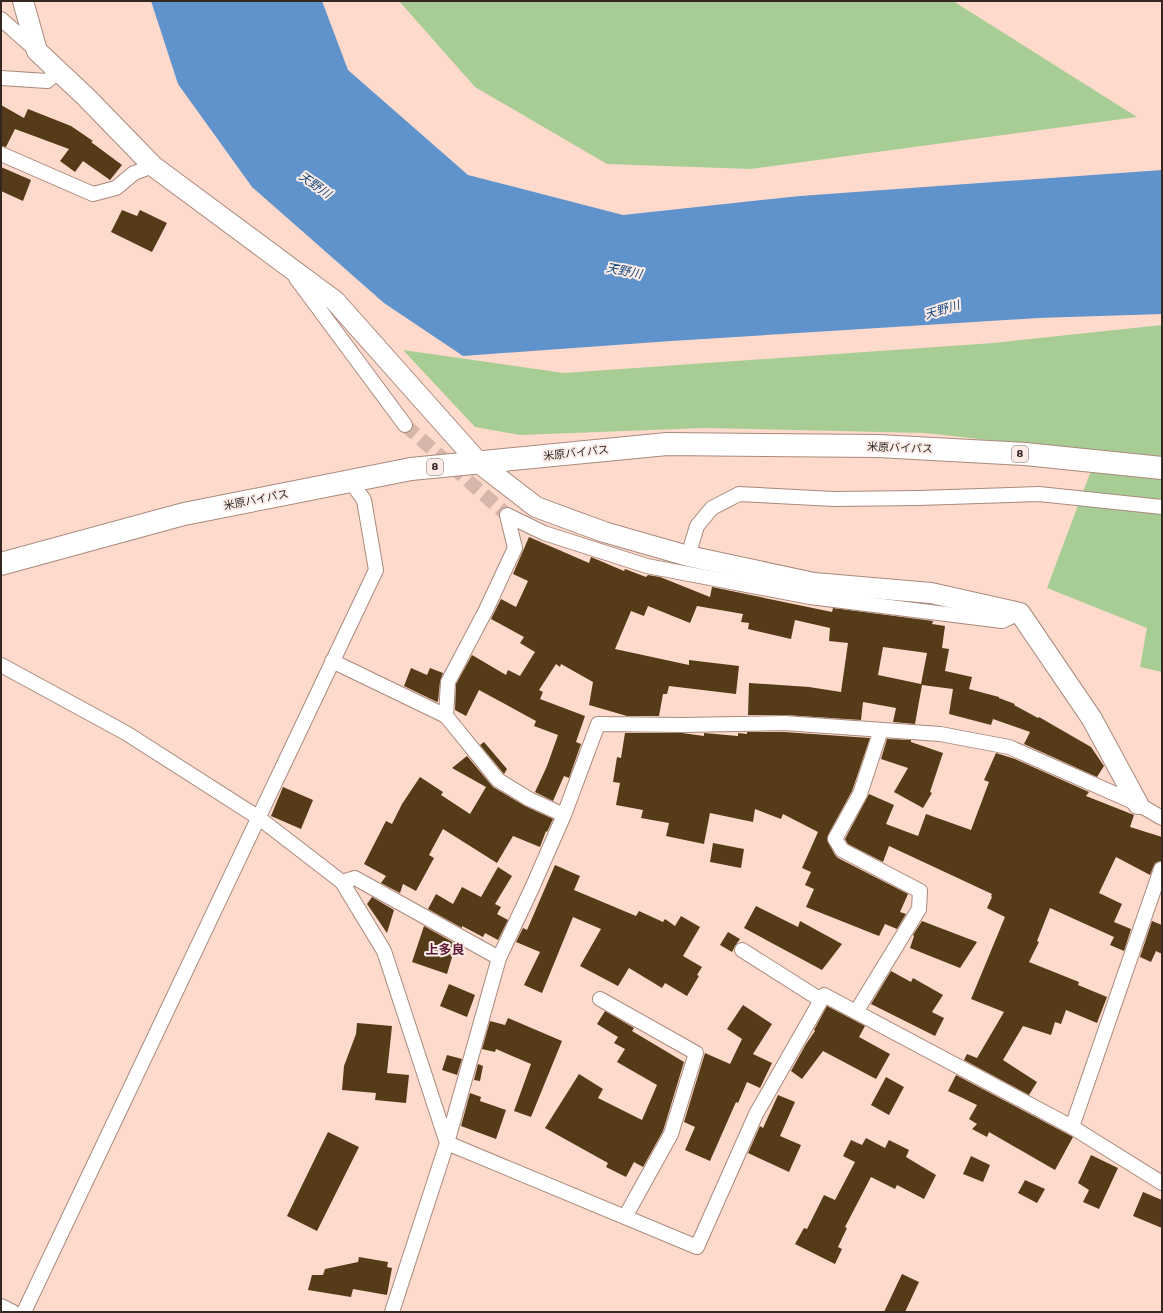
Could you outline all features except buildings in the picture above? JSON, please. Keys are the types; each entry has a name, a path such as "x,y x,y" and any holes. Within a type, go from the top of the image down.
{"highway":[{"name":"米原バイパス","path":"1,564 184,514 411,469 667,444 878,446 1025,454 1162,468"}],"street":[{"path":"23,1 37,51"},
{"path":"1,19 86,97 153,166 335,300 479,463 536,507 604,532 688,556 814,583 931,593 1020,613 1092,719 1138,804"},
{"path":"1,78 47,80 58,71"},
{"path":"1,154 93,194 116,188 134,173 153,166"},
{"path":"286,264 405,425"},
{"path":"24,1312 376,570 364,500 350,481"},
{"path":"688,556 697,526 712,508 739,494 834,499 1040,494 1162,507"},
{"path":"446,716 448,682 486,610 515,548 507,515 544,533 655,567 810,597 1002,621 1020,613"},
{"path":"332,661 446,716 498,780 529,799 564,815"},
{"path":"1,665 126,733 259,818 342,882 384,951 447,1143 697,1247 756,1114 824,995 1072,1127 1162,1183"},
{"path":"392,1312 447,1143 499,958 564,815 598,724 683,725 784,723 940,734 1009,747 1138,804 1162,818"},
{"path":"856,1012 919,909 920,890 842,850 835,839 860,794 881,730"},
{"path":"1072,1127 1161,870"},
{"path":"342,882 355,878 499,958"},
{"path":"742,950 821,1000"},
{"path":"600,998 696,1053 671,1134 625,1217"},
{"path":"1,1306 13,1312"}],"green space":[{"path":"399,1 953,1 1137,117 751,169 607,164 475,87"},
{"path":"1162,325 1162,672 1140,667 1147,628 1047,588 1098,452 925,433 704,428 520,435 475,427 403,350 564,373 993,343"}],"water":[{"name":"天野川","path":"151,1 322,1 348,70 468,175 623,215 800,196 1162,170 1162,314 1038,318 671,341 463,356 384,303 252,187 178,84"}],"tunnel":[{"path":"405,425 507,515"}],"district":[{"name":"上多良","path":"445,949"}]}
